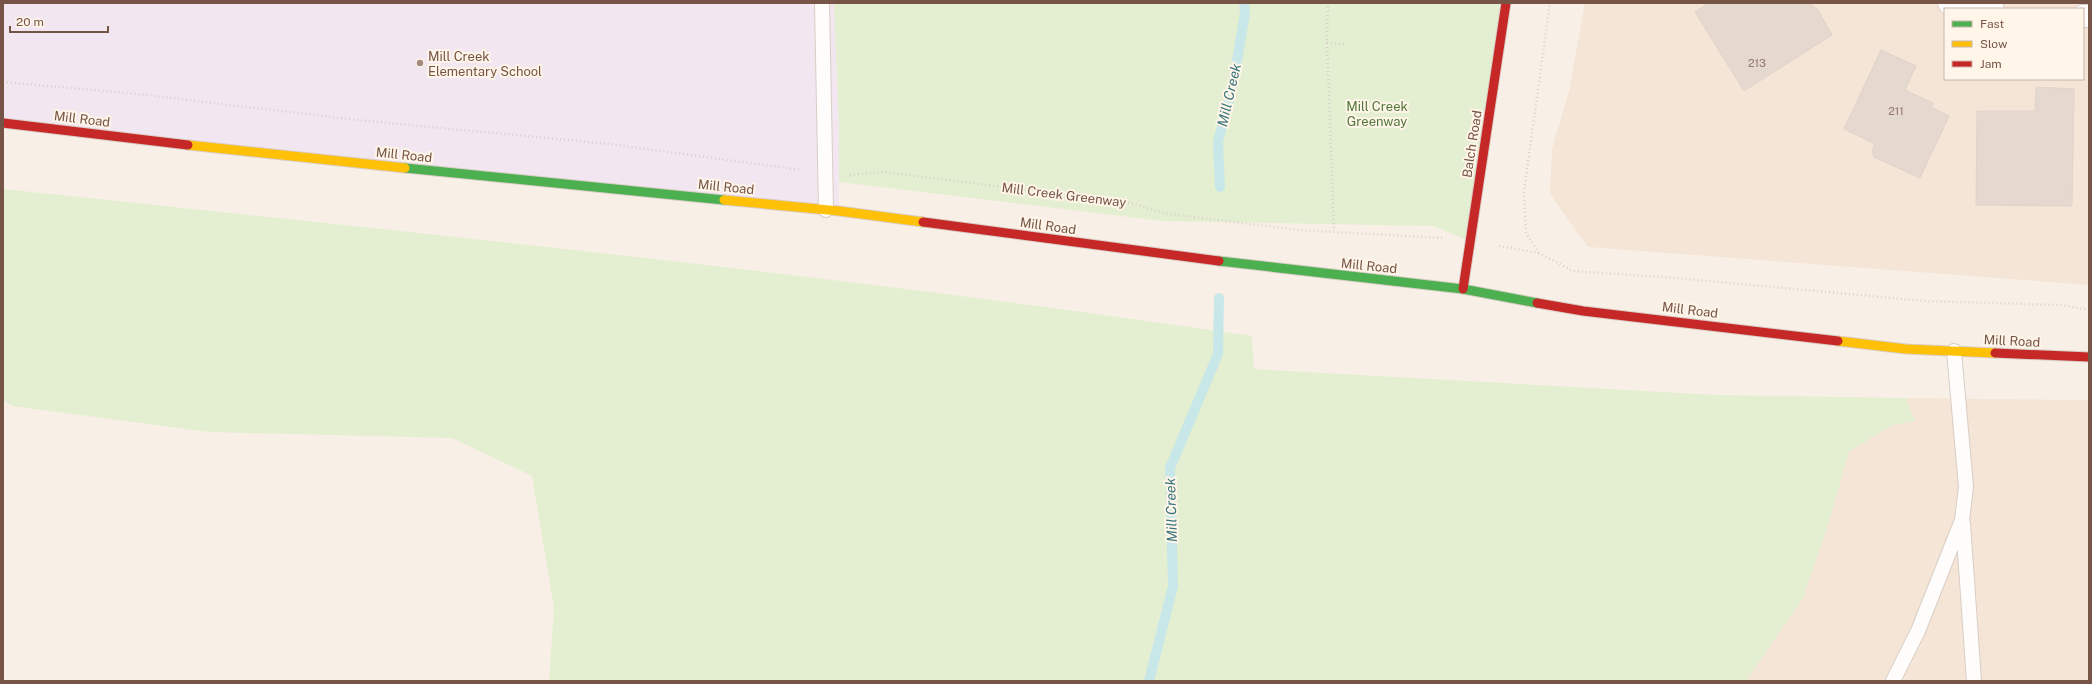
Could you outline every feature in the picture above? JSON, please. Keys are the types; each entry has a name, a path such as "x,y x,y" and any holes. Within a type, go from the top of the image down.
{"street":[{"name":"Balch Road","path":"1464,289 1506,3"},
{"path":"1949,3 1986,8"},
{"name":"Mill Road","path":"3,123 270,155 826,210 1153,254 1464,289 1583,311 1906,349 2089,357"}],"lane":[{"path":"822,3 826,210"},
{"path":"1954,351 1966,487 1962,520 1974,681"},
{"path":"1893,681 1918,631 1962,520"}],"path":[{"path":"1328,3 1327,43 1334,232"},
{"path":"1539,253 1526,233 1524,191 1550,3"},
{"path":"1327,43 1347,44"},
{"path":"3,82 138,94 357,120 610,144 756,165"},
{"name":"Mill Creek Greenway","path":"852,175 890,173 1135,204 1162,212 1298,230 1428,236"},
{"path":"1517,249 1539,253 1573,271 1707,280 1924,301 2061,305 2089,310"}],"shaded area":[{"name":"Mill Creek Elementary School","path":"3,3 834,3 839,124 839,211 3,122"},
{"path":"1585,3 2089,3 2089,285 1588,247 1550,194 1552,149 1569,91"},
{"path":"1906,398 2089,400 2089,681 1746,681 1803,598 1828,525 1849,452 1890,426 1915,421"}],"green space":[{"name":"Mill Creek Greenway","path":"834,3 1506,3 1471,242 1434,226 1162,221 839,182 839,124"},
{"path":"3,189 784,274 940,293 1252,336 1254,369 1715,395 1906,398 1915,421 1890,426 1849,452 1828,525 1803,598 1746,681 549,681 554,607 532,476 452,438 209,432 12,406 3,399"}],"building":[{"path":"1709,3 1811,3 1814,8 1816,7 1832,35 1744,91 1695,12"},
{"path":"1881,50 1916,66 1905,90 1933,103 1931,107 1949,116 1920,178 1874,157 1872,151 1875,144 1844,129"},
{"path":"2036,87 2074,89 2072,206 1976,205 1977,111 2035,111"}],"waterway":[{"name":"Mill Creek","path":"1220,187 1218,142 1233,84 1245,13 1244,3"},
{"name":"Mill Creek","path":"1149,681 1173,586 1170,468 1218,354 1219,298"}],"traffic: fast":[{"path":"405,168 724,200"},
{"path":"1219,261 1463,289 1537,303"}],"traffic: slow":[{"path":"188,145 405,168"},
{"path":"724,200 839,211 923,222"},
{"path":"1838,341 1906,349 1995,353"}],"traffic: jam":[{"path":"1463,289 1506,3"},
{"path":"3,123 188,145"},
{"path":"923,222 1219,261"},
{"path":"1537,303 1583,311 1838,341"},
{"path":"1995,353 2089,357"}],"place":[{"name":"Mill Creek Elementary School","path":"420,63"}]}
